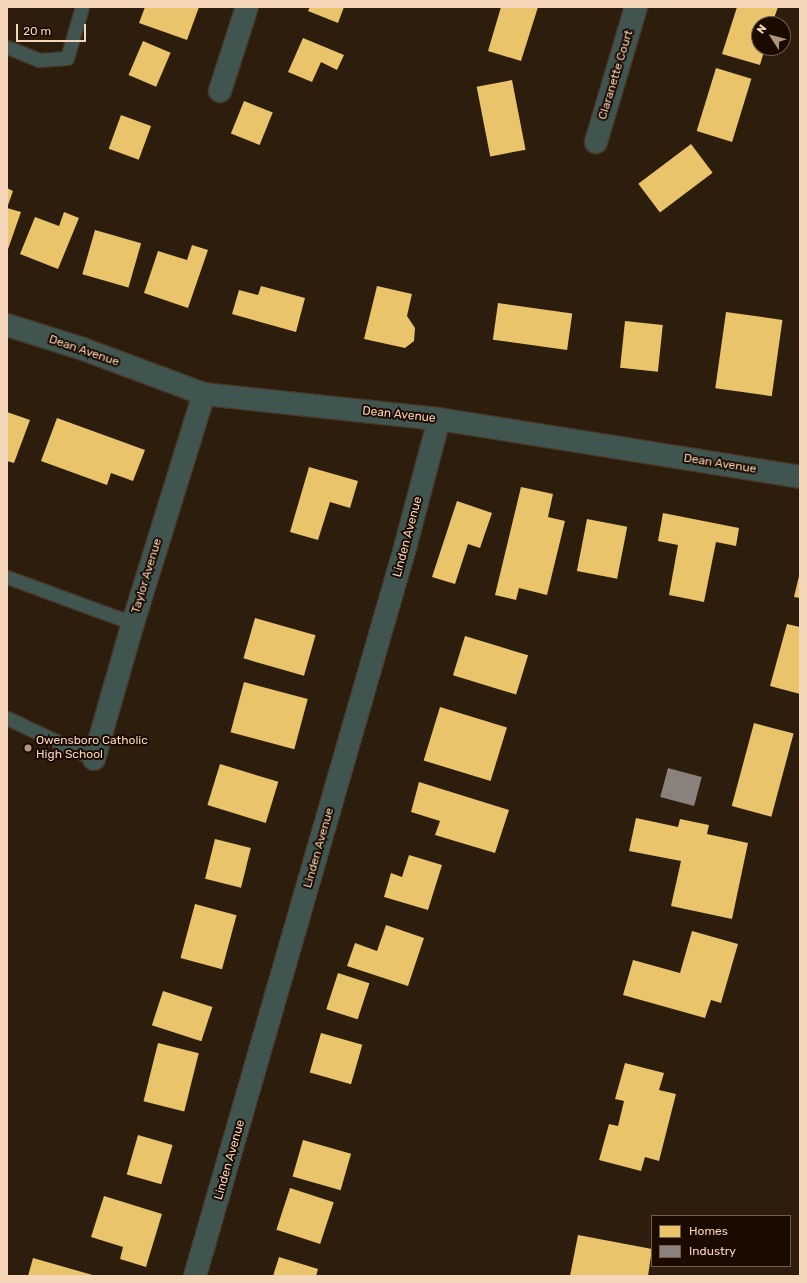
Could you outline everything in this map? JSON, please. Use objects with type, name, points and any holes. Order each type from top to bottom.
[{"type":"street","points":[[220,91],[247,7]]},
{"type":"street","name":"Claranette Court","points":[[596,142],[636,7]]},
{"type":"street","name":"Dean Avenue","points":[[7,325],[83,349],[204,394],[439,419],[800,477]]},
{"type":"street","name":"Taylor Avenue","points":[[94,759],[133,623],[204,394]]},
{"type":"street","name":"Linden Avenue","points":[[195,1276],[405,548],[439,419]]},
{"type":"lane","points":[[7,47],[39,60],[67,58],[82,7]]},
{"type":"lane","points":[[7,577],[133,623]]},
{"type":"lane","points":[[7,718],[94,759]]},
{"type":"building: Homes","points":[[145,7],[199,7],[187,40],[139,23]]},
{"type":"building: Homes","points":[[310,7],[344,7],[338,23],[308,11]]},
{"type":"building: Homes","points":[[501,7],[538,7],[521,61],[488,51]]},
{"type":"building: Homes","points":[[737,7],[778,7],[775,16],[751,16],[751,56],[763,56],[760,65],[722,54]]},
{"type":"building: Homes","points":[[303,38],[344,55],[337,70],[321,62],[312,82],[288,72]]},
{"type":"building: Homes","points":[[143,41],[171,53],[156,87],[129,75]]},
{"type":"building: Homes","points":[[716,68],[751,79],[732,142],[697,131]]},
{"type":"building: Homes","points":[[512,80],[526,150],[490,157],[477,87]]},
{"type":"building: Homes","points":[[244,101],[273,113],[260,145],[231,133]]},
{"type":"building: Homes","points":[[121,115],[151,126],[139,160],[109,149]]},
{"type":"building: Homes","points":[[691,144],[713,173],[660,212],[638,184]]},
{"type":"building: Homes","points":[[7,188],[13,191],[7,208]]},
{"type":"building: Homes","points":[[7,208],[21,212],[7,252]]},
{"type":"building: Homes","points":[[64,212],[79,218],[58,269],[20,254],[35,217],[59,226]]},
{"type":"building: Homes","points":[[95,230],[141,243],[128,287],[82,274]]},
{"type":"building: Homes","points":[[192,245],[208,250],[188,308],[144,293],[158,251],[187,260]]},
{"type":"building: Homes","points":[[261,286],[305,298],[296,332],[232,314],[239,290],[258,295]]},
{"type":"building: Homes","points":[[377,286],[412,294],[407,316],[415,328],[414,341],[405,348],[364,339]]},
{"type":"building: Homes","points":[[498,303],[572,313],[567,350],[493,340]]},
{"type":"building: Homes","points":[[726,312],[782,320],[772,396],[715,388]]},
{"type":"building: Homes","points":[[625,321],[663,325],[658,372],[620,368]]},
{"type":"building: Homes","points":[[7,412],[30,420],[14,463],[7,461]]},
{"type":"building: Homes","points":[[57,418],[145,450],[133,481],[111,473],[107,485],[41,461]]},
{"type":"building: Homes","points":[[309,467],[358,481],[350,508],[330,502],[318,540],[290,532]]},
{"type":"building: Homes","points":[[521,487],[553,494],[548,517],[565,521],[547,595],[519,588],[516,600],[495,595]]},
{"type":"building: Homes","points":[[457,501],[492,513],[480,548],[468,544],[455,584],[432,577]]},
{"type":"building: Homes","points":[[663,513],[739,528],[736,546],[716,542],[704,602],[669,595],[678,545],[658,541]]},
{"type":"building: Homes","points":[[587,519],[627,527],[617,579],[577,571]]},
{"type":"building: Homes","points":[[800,576],[800,598],[794,597]]},
{"type":"building: Homes","points":[[255,618],[316,635],[304,676],[243,658]]},
{"type":"building: Homes","points":[[787,624],[800,627],[800,694],[770,686]]},
{"type":"building: Homes","points":[[465,636],[528,655],[516,695],[453,675]]},
{"type":"building: Homes","points":[[244,682],[308,699],[294,749],[231,732]]},
{"type":"building: Homes","points":[[440,707],[507,727],[491,781],[424,761]]},
{"type":"building: Homes","points":[[754,723],[794,734],[771,817],[732,806]]},
{"type":"building: Homes","points":[[220,764],[278,782],[266,823],[207,805]]},
{"type":"building: Homes","points":[[419,782],[509,810],[495,853],[435,835],[440,821],[411,812]]},
{"type":"building: Homes","points":[[636,818],[678,827],[680,819],[709,825],[707,834],[748,843],[732,919],[671,906],[681,861],[629,851]]},
{"type":"building: Homes","points":[[215,839],[251,848],[241,888],[205,879]]},
{"type":"building: Homes","points":[[409,855],[442,865],[428,910],[384,897],[391,873],[402,877]]},
{"type":"building: Homes","points":[[195,904],[237,915],[222,969],[181,958]]},
{"type":"building: Homes","points":[[386,925],[424,938],[408,986],[347,966],[355,943],[377,951]]},
{"type":"building: Homes","points":[[692,931],[738,944],[721,1003],[711,1000],[705,1018],[623,995],[633,960],[680,973]]},
{"type":"building: Homes","points":[[338,973],[369,983],[358,1019],[326,1009]]},
{"type":"building: Homes","points":[[163,991],[212,1007],[201,1041],[152,1025]]},
{"type":"building: Homes","points":[[321,1033],[362,1045],[351,1084],[310,1072]]},
{"type":"building: Homes","points":[[158,1043],[199,1053],[184,1111],[143,1101]]},
{"type":"building: Homes","points":[[625,1063],[664,1073],[659,1090],[676,1094],[659,1161],[645,1157],[641,1171],[599,1160],[609,1124],[618,1126],[624,1101],[615,1099]]},
{"type":"building: Homes","points":[[138,1135],[173,1145],[161,1184],[127,1174]]},
{"type":"building: Homes","points":[[303,1140],[351,1154],[341,1190],[293,1177]]},
{"type":"building: Homes","points":[[290,1188],[334,1202],[320,1244],[276,1230]]},
{"type":"building: Homes","points":[[104,1196],[162,1214],[146,1267],[120,1259],[123,1247],[91,1237]]},
{"type":"building: Homes","points":[[578,1235],[651,1249],[648,1276],[570,1276]]},
{"type":"building: Homes","points":[[279,1257],[318,1269],[316,1276],[273,1276]]},
{"type":"building: Homes","points":[[33,1258],[96,1276],[28,1276]]},
{"type":"building: Industry","points":[[668,768],[702,777],[694,806],[660,797]]},
{"type":"place","name":"Owensboro Catholic High School","points":[[28,748]]}]
